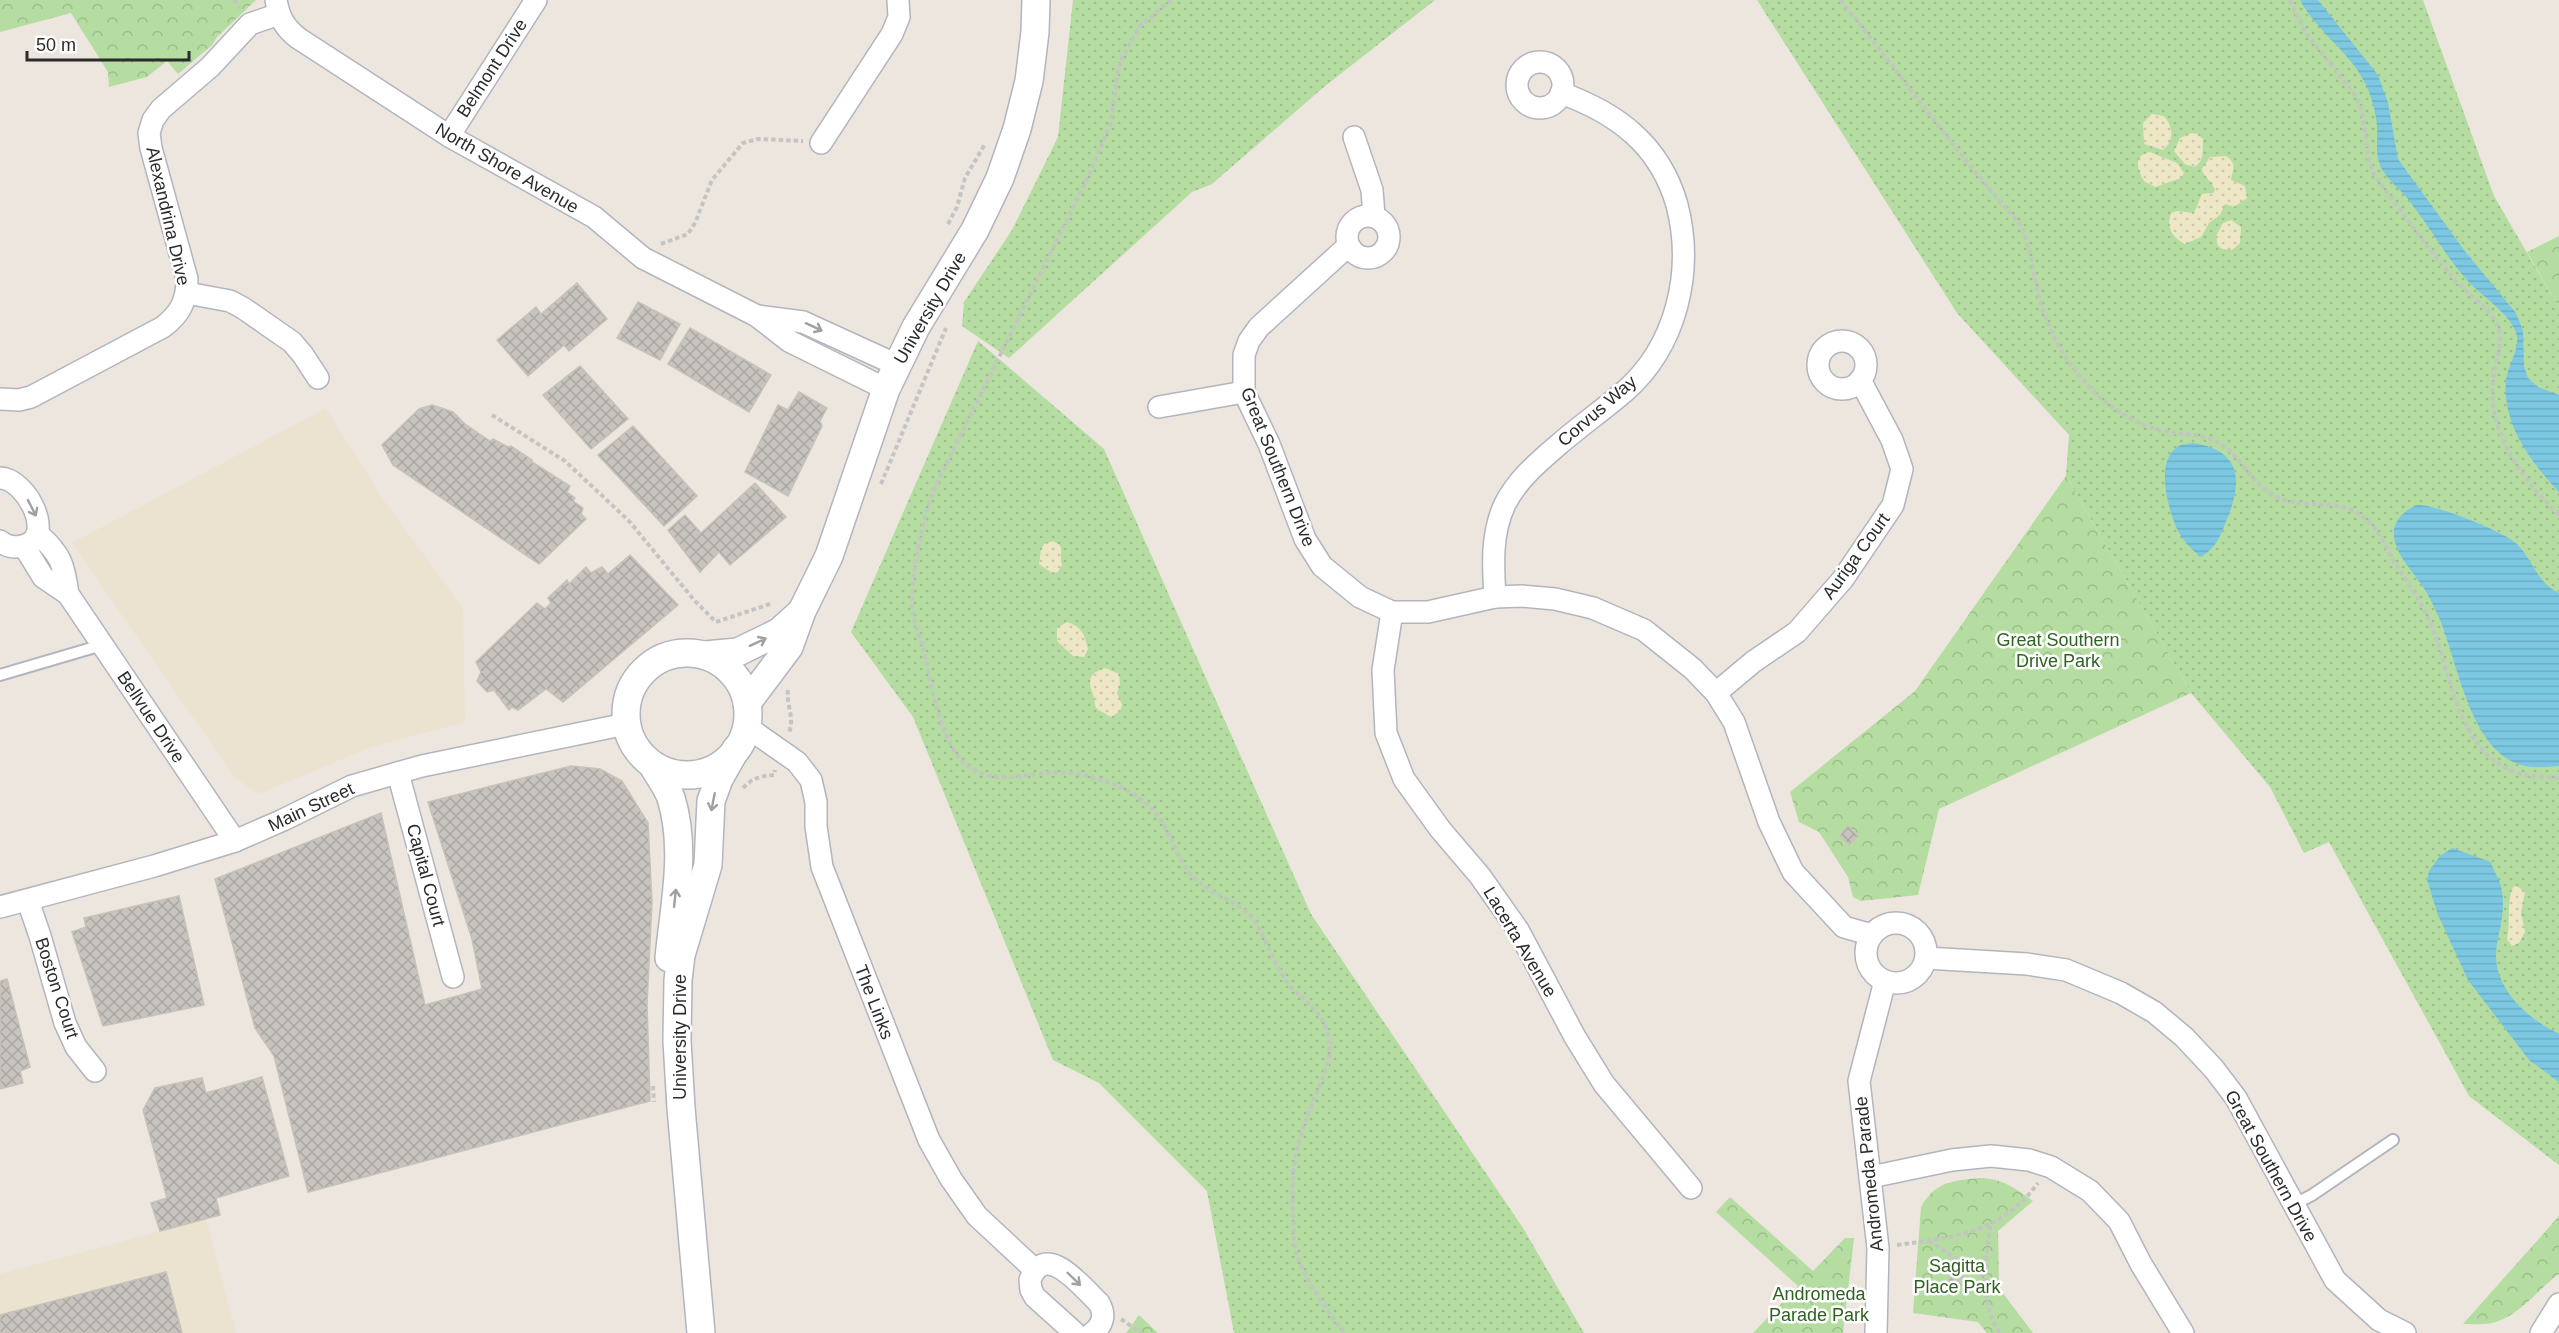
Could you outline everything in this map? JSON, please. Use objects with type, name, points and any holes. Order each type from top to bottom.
[{"type":"street","name":"Belmont Drive","points":[[449,136],[536,0]]},
{"type":"street","points":[[821,142],[892,34],[899,17],[898,0]]},
{"type":"street","name":"University Drive","points":[[701,1333],[681,1108],[677,1031],[681,955],[708,865],[711,801],[743,726],[789,647],[802,611],[829,556],[886,390],[897,365],[916,327],[975,230],[1000,178],[1017,129],[1029,81],[1036,0]]},
{"type":"street","name":"North Shore Avenue","points":[[277,7],[286,28],[298,38],[449,136],[594,217],[643,258],[757,316],[789,341],[886,390]]},
{"type":"street","name":"Alexandrina Drive","points":[[0,399],[20,400],[31,397],[163,327],[176,317],[187,293],[187,279],[151,148],[150,133],[153,120],[161,109],[210,67],[250,24],[277,7]]},
{"type":"street","name":"Corvus Way","points":[[1495,597],[1493,563],[1496,530],[1505,504],[1518,483],[1542,458],[1625,391],[1649,364],[1669,332],[1679,301],[1684,266],[1682,227],[1675,198],[1660,167],[1644,143],[1619,120],[1591,104],[1561,93]]},
{"type":"street","points":[[1354,137],[1372,190],[1374,216]]},
{"type":"street","points":[[1360,216],[1374,216],[1380,219],[1388,230],[1389,238],[1384,250],[1378,255],[1365,258],[1352,252],[1348,246],[1347,232],[1349,225],[1360,216]]},
{"type":"street","name":"Great Southern Drive","points":[[1348,246],[1288,298],[1259,327],[1249,341],[1242,372],[1244,392],[1269,444],[1305,539],[1322,566],[1360,597],[1392,612],[1428,612],[1495,597],[1522,596],[1593,608],[1644,630],[1693,669],[1716,693],[1734,722],[1769,822],[1793,872],[1844,927],[1872,935]]},
{"type":"street","points":[[187,293],[230,301],[243,308],[291,342],[303,355],[318,378]]},
{"type":"street","name":"North Shore Avenue","points":[[757,316],[803,322],[897,365]]},
{"type":"street","name":"Auriga Court","points":[[1716,693],[1753,662],[1797,632],[1843,579],[1893,505],[1902,469],[1892,440],[1860,380]]},
{"type":"street","points":[[1159,406],[1244,392]]},
{"type":"street","points":[[0,478],[11,479],[23,489],[38,518],[31,540],[11,547],[0,541]]},
{"type":"street","name":"Bellvue Drive","points":[[31,540],[49,543],[63,564],[68,594],[235,841]]},
{"type":"street","name":"University Drive","points":[[705,655],[738,652],[779,632],[802,611]]},
{"type":"street","name":"Lacerta Avenue","points":[[1392,612],[1383,670],[1386,733],[1404,779],[1440,829],[1480,876],[1518,930],[1575,1037],[1604,1084],[1691,1188]]},
{"type":"street","points":[[684,652],[705,655],[720,662],[733,673],[742,687],[743,726],[723,763],[707,772],[689,775],[671,773],[653,766],[631,740],[626,724],[627,703],[633,683],[646,667],[664,657],[684,652]]},
{"type":"street","name":"Main Street","points":[[0,907],[154,866],[235,841],[352,786],[398,773],[626,724]]},
{"type":"street","name":"The Links","points":[[743,726],[782,750],[797,762],[811,780],[816,802],[816,826],[822,867],[929,1140],[951,1179],[977,1216],[1035,1270]]},
{"type":"street","name":"University Drive","points":[[653,766],[670,795],[678,829],[678,865],[665,1027],[669,1107],[690,1333]]},
{"type":"street","name":"Capital Court","points":[[398,773],[453,977]]},
{"type":"street","name":"Boston Court","points":[[28,901],[65,1023],[76,1047],[95,1071]]},
{"type":"street","points":[[1888,924],[1907,925],[1922,938],[1926,957],[1923,966],[1911,979],[1894,983],[1885,981],[1870,970],[1867,962],[1867,944],[1872,935],[1888,924]]},
{"type":"street","name":"Great Southern Drive","points":[[1926,957],[2027,964],[2066,970],[2121,993],[2154,1012],[2184,1037],[2214,1069],[2236,1098],[2335,1280],[2379,1320],[2405,1333]]},
{"type":"street","name":"Andromeda Parade","points":[[1876,1333],[1878,1248],[1859,1082],[1885,981]]},
{"type":"street","points":[[1871,1177],[1952,1160],[1991,1156],[2030,1160],[2050,1167],[2090,1191],[2119,1221],[2141,1264],[2182,1333]]},
{"type":"street","points":[[1075,1333],[1032,1293],[1029,1282],[1035,1270],[1044,1264],[1059,1266],[1099,1304],[1103,1311],[1103,1319],[1100,1326],[1092,1333]]},
{"type":"street","points":[[2541,1333],[2559,1304]]},
{"type":"lane","points":[[0,675],[102,645]]},
{"type":"lane","points":[[2293,1205],[2312,1195],[2393,1140]]},
{"type":"path","points":[[1171,0],[1140,26],[1120,61],[1110,124],[1091,171],[934,489],[923,519],[912,605],[937,712],[959,758],[972,770],[996,778],[1051,772],[1071,773],[1099,780],[1138,795],[1159,818],[1180,861],[1191,875],[1200,884],[1235,903],[1254,921],[1287,983],[1311,1003],[1326,1028],[1330,1057],[1294,1159],[1291,1182],[1295,1249],[1318,1299],[1344,1333]]},
{"type":"path","points":[[1840,0],[1880,48],[1923,108],[2019,223],[2029,241],[2036,285],[2049,323],[2071,366],[2096,395],[2122,414],[2146,427],[2194,434],[2219,443],[2244,465],[2255,481],[2273,496],[2292,502],[2336,505],[2362,516],[2383,541],[2428,618],[2459,708],[2475,739],[2505,768],[2530,776],[2559,778]]},
{"type":"path","points":[[2290,0],[2305,32],[2355,95],[2362,112],[2368,160],[2374,175],[2454,279],[2496,321],[2501,335],[2494,370],[2492,399],[2500,434],[2506,451],[2519,470],[2559,515]]},
{"type":"path","points":[[946,227],[957,207],[965,178],[990,134]]},
{"type":"path","points":[[643,258],[653,247],[688,234],[695,223],[712,180],[743,142],[767,139],[821,142]]},
{"type":"path","points":[[878,491],[949,319]]},
{"type":"path","points":[[492,416],[565,461],[629,520],[694,600],[716,622],[776,602]]},
{"type":"path","points":[[711,801],[733,801],[748,783],[760,776],[774,775],[792,726],[788,706],[788,685]]},
{"type":"path","points":[[653,1083],[655,1105]]},
{"type":"path","points":[[1878,1248],[1969,1234],[1990,1226],[2027,1199],[2050,1167]]},
{"type":"path","points":[[1990,1226],[1984,1277],[1991,1317],[2000,1333]]},
{"type":"path","points":[[1929,1241],[1984,1277]]},
{"type":"path","points":[[1960,1278],[1970,1268]]},
{"type":"shaded area","points":[[326,408],[385,502],[463,608],[465,722],[369,748],[259,794],[235,778],[72,543]]},
{"type":"shaded area","points":[[206,1219],[236,1333],[0,1333],[0,1274]]},
{"type":"green space","points":[[0,0],[256,0],[217,37],[212,45],[178,74],[167,61],[147,77],[109,87],[108,72],[71,13],[0,32]]},
{"type":"green space","points":[[1073,0],[1435,0],[1325,86],[1212,184],[1192,192],[1009,358],[962,326],[964,302],[1012,230],[1058,137]]},
{"type":"green space","points":[[1757,0],[2423,0],[2494,196],[2559,308],[2559,1165],[2469,1096],[2329,842],[2304,853],[2270,787],[2191,693],[2066,476],[2069,435],[1957,313]]},
{"type":"green space","points":[[2559,236],[2559,308],[2527,252]]},
{"type":"green space","points":[[978,341],[1104,449],[1311,914],[1523,1228],[1584,1333],[1234,1333],[1207,1191],[1099,1083],[1053,1060],[913,717],[851,632]]},
{"type":"green space","name":"Great Southern Drive Park","points":[[2066,476],[2191,693],[1939,809],[1918,895],[1861,901],[1853,897],[1848,877],[1819,832],[1799,822],[1790,792],[1915,691]]},
{"type":"green space","name":"Sagitta Place Park","points":[[1979,1178],[2001,1182],[2033,1201],[1998,1231],[1999,1288],[2033,1333],[1987,1333],[1978,1322],[1913,1313],[1921,1207],[1932,1192],[1945,1184]]},
{"type":"green space","name":"Andromeda Parade Park","points":[[1730,1197],[1813,1271],[1845,1238],[1854,1238],[1843,1333],[1753,1333],[1798,1286],[1716,1212]]},
{"type":"green space","points":[[2559,1216],[2559,1274],[2522,1307],[2505,1318],[2488,1324],[2463,1324]]},
{"type":"green space","points":[[1139,1315],[1158,1333],[1126,1333]]},
{"type":"sand","points":[[2152,114],[2164,116],[2171,129],[2171,138],[2163,150],[2144,144],[2143,123]]},
{"type":"sand","points":[[2192,133],[2198,134],[2203,139],[2201,159],[2194,167],[2185,164],[2174,151],[2180,138]]},
{"type":"sand","points":[[2150,152],[2177,163],[2184,173],[2181,178],[2155,187],[2144,181],[2138,163],[2141,156]]},
{"type":"sand","points":[[2226,156],[2233,164],[2231,180],[2245,186],[2247,198],[2234,207],[2225,204],[2220,215],[2209,223],[2201,237],[2185,244],[2171,231],[2169,223],[2171,213],[2177,211],[2194,213],[2202,194],[2213,193],[2215,190],[2202,169],[2210,157]]},
{"type":"sand","points":[[2231,220],[2241,227],[2240,243],[2232,250],[2223,249],[2218,246],[2216,236],[2223,223]]},
{"type":"sand","points":[[1053,541],[1060,545],[1062,565],[1058,572],[1052,573],[1039,564],[1044,544]]},
{"type":"sand","points":[[1067,622],[1076,626],[1084,635],[1088,649],[1084,657],[1073,656],[1057,641],[1057,628]]},
{"type":"sand","points":[[1105,668],[1119,674],[1120,684],[1117,693],[1122,705],[1120,711],[1111,717],[1097,709],[1090,684],[1093,674]]},
{"type":"sand","points":[[2517,886],[2525,892],[2521,913],[2525,932],[2519,943],[2512,946],[2507,939],[2509,906],[2513,887]]},
{"type":"water","points":[[2300,0],[2318,0],[2378,75],[2388,103],[2398,159],[2464,250],[2516,313],[2523,331],[2524,366],[2528,378],[2538,387],[2559,395],[2559,492],[2520,442],[2509,412],[2506,380],[2517,341],[2514,328],[2504,314],[2466,279],[2415,208],[2383,171],[2377,155],[2376,116],[2367,87],[2353,64],[2307,12]]},
{"type":"water","points":[[2193,443],[2221,452],[2234,469],[2236,480],[2232,505],[2223,530],[2214,545],[2201,557],[2177,529],[2165,485],[2167,462],[2171,452],[2180,445]]},
{"type":"water","points":[[2417,505],[2453,513],[2509,539],[2522,550],[2545,583],[2559,593],[2559,766],[2533,767],[2518,764],[2501,754],[2487,739],[2475,719],[2436,611],[2425,590],[2401,557],[2395,543],[2394,531],[2397,521],[2403,513]]},
{"type":"water","points":[[2452,848],[2491,862],[2500,884],[2503,901],[2496,949],[2498,970],[2502,982],[2517,1003],[2537,1021],[2559,1034],[2559,1082],[2529,1060],[2468,980],[2438,915],[2427,880],[2429,871],[2440,856]]},
{"type":"building","points":[[577,283],[607,319],[569,351],[564,345],[528,376],[497,340],[536,307],[541,314]]},
{"type":"building","points":[[638,302],[680,324],[660,360],[617,338]]},
{"type":"building","points":[[690,328],[771,375],[749,412],[668,364]]},
{"type":"building","points":[[580,366],[628,419],[591,449],[543,395]]},
{"type":"building","points":[[799,392],[827,408],[820,421],[822,426],[788,496],[745,472],[778,405],[788,410]]},
{"type":"building","points":[[432,405],[453,412],[465,424],[490,441],[493,439],[508,447],[511,446],[570,486],[567,492],[575,498],[573,501],[583,508],[581,514],[586,519],[539,564],[393,465],[382,445],[419,409]]},
{"type":"building","points":[[633,426],[697,496],[664,526],[598,455]]},
{"type":"building","points":[[755,483],[786,517],[730,565],[719,552],[700,572],[668,530],[685,515],[701,533]]},
{"type":"building","points":[[630,555],[678,605],[563,702],[546,689],[518,710],[512,707],[509,710],[494,690],[487,692],[477,681],[481,672],[476,662],[537,603],[545,609],[551,603],[548,598],[567,580],[569,584],[586,567],[591,573],[602,567],[608,574]]},
{"type":"building","points":[[571,766],[600,769],[622,781],[648,823],[652,902],[647,1004],[650,1101],[308,1192],[274,1056],[255,1028],[215,879],[381,813],[425,1005],[482,989],[472,939],[428,802]]},
{"type":"building","points":[[1848,826],[1858,836],[1849,845],[1840,835]]},
{"type":"building","points":[[179,896],[204,1005],[103,1026],[72,932],[86,927],[84,918]]},
{"type":"building","points":[[7,979],[30,1067],[20,1071],[23,1083],[0,1089],[0,981]]},
{"type":"building","points":[[262,1077],[289,1176],[216,1198],[220,1215],[160,1231],[151,1203],[167,1198],[143,1110],[155,1088],[202,1078],[206,1093]]},
{"type":"building","points":[[166,1272],[182,1333],[0,1333],[0,1315]]},
{"type":"building","points":[[1952,1276],[1962,1284],[1953,1295],[1943,1286]]}]
